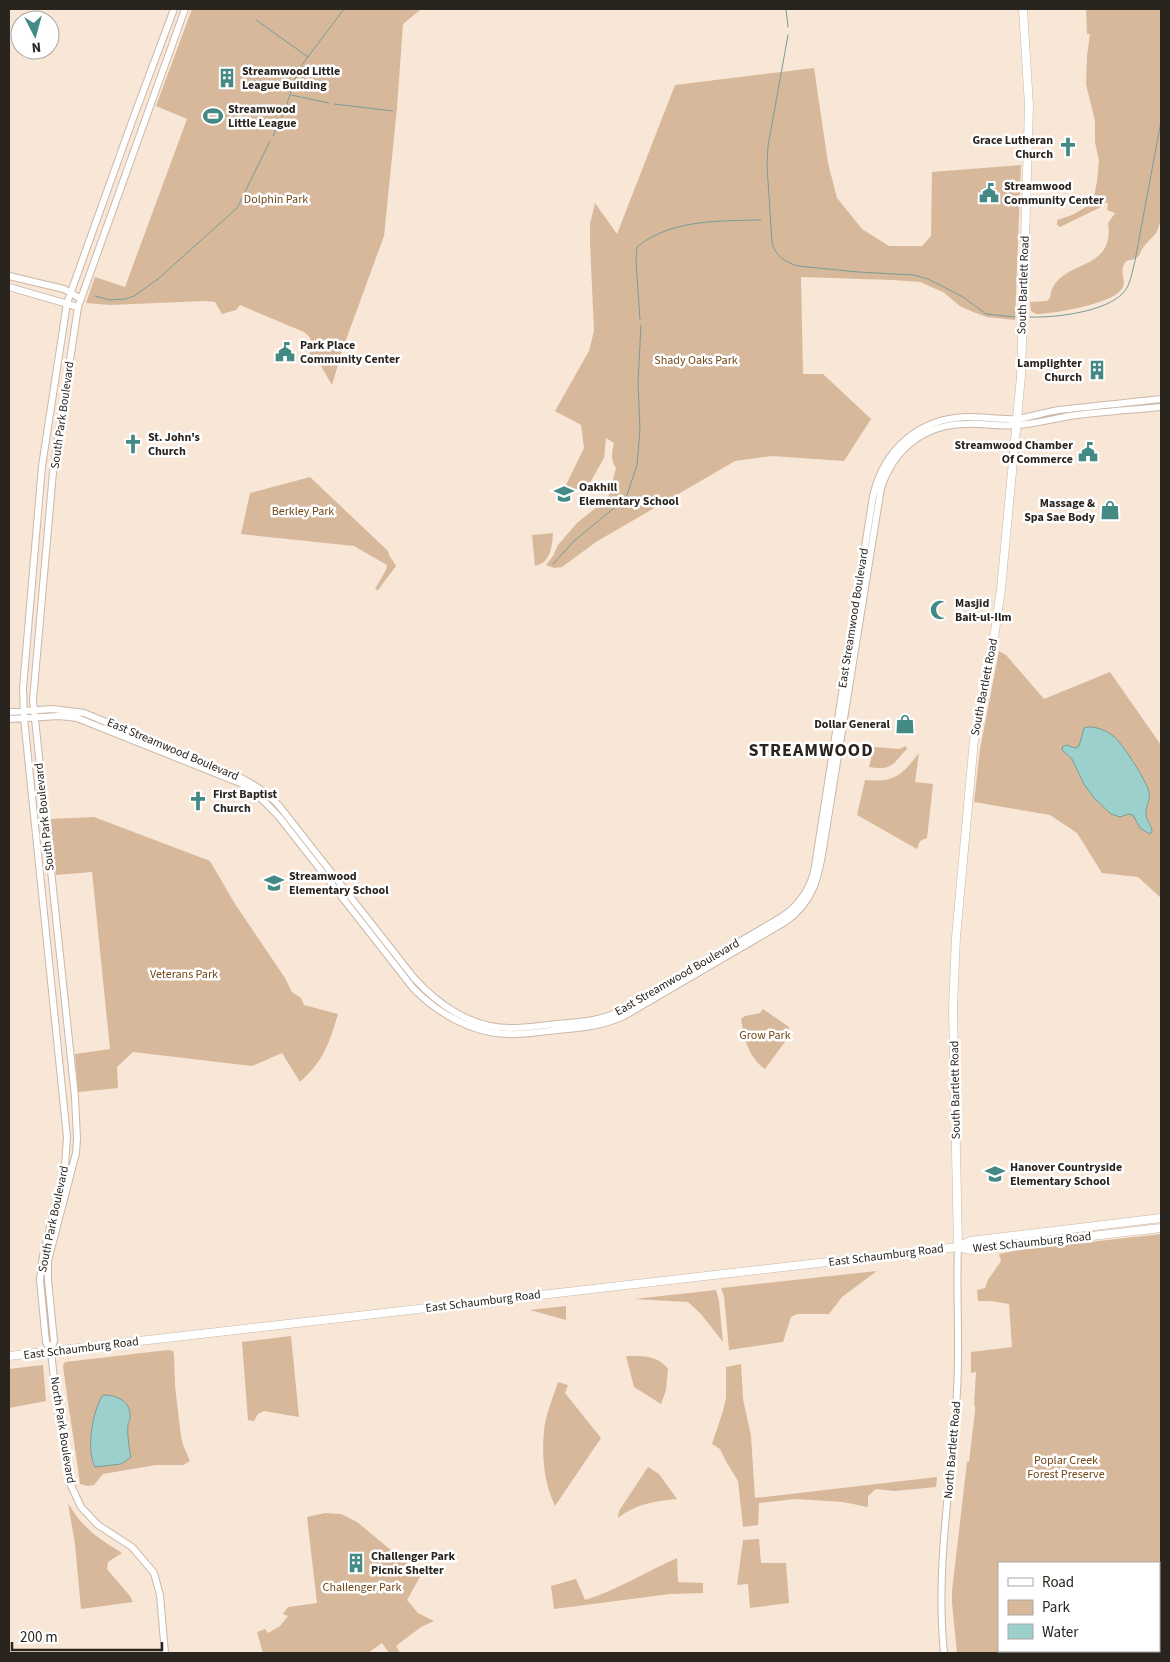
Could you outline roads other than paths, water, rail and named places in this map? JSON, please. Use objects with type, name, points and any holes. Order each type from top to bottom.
[{"type":"main road","name":"South Bartlett Road","points":[[958,1247],[953,1007],[956,937],[974,740],[990,665],[1001,589],[1021,376],[1029,106],[1023,9]]},
{"type":"main road","name":"West Schaumburg Road","points":[[958,1247],[970,1241],[1161,1218]]},
{"type":"main road","name":"West Schaumburg Road","points":[[958,1247],[971,1250],[1161,1228]]},
{"type":"main road","name":"East Schaumburg Road","points":[[9,1356],[958,1247]]},
{"type":"street","name":"South Park Boulevard","points":[[51,1351],[46,1342],[40,1286],[41,1265],[65,1167],[68,1137],[24,714],[24,677],[40,480],[70,292],[174,9]]},
{"type":"street","name":"South Park Boulevard","points":[[51,1351],[54,1341],[48,1261],[76,1153],[77,1139],[75,1097],[33,692],[53,472],[78,306],[185,9]]},
{"type":"street","points":[[9,276],[70,292],[81,299]]},
{"type":"street","points":[[9,287],[78,306]]},
{"type":"street","points":[[1017,422],[1058,410],[1161,399]]},
{"type":"street","points":[[1017,422],[1161,407]]},
{"type":"street","name":"East Streamwood Boulevard","points":[[9,719],[24,714],[68,710],[93,716],[236,775],[265,793],[280,807],[414,978],[431,996],[457,1014],[480,1023],[509,1028],[605,1018],[623,1010],[780,918],[803,897],[814,872],[873,496],[882,469],[894,451],[905,440],[935,422],[970,417],[1017,422]]},
{"type":"street","name":"East Streamwood Boulevard","points":[[9,712],[24,714]]},
{"type":"street","name":"North Bartlett Road","points":[[944,1653],[941,1624],[942,1555],[957,1392],[959,1345],[958,1247]]},
{"type":"street","name":"North Park Boulevard","points":[[51,1351],[57,1405],[70,1483],[81,1507],[98,1525],[132,1547],[154,1574],[160,1595],[166,1653]]},
{"type":"water","points":[[1084,728],[1101,729],[1113,736],[1139,771],[1149,792],[1146,812],[1152,830],[1150,834],[1140,828],[1133,815],[1129,814],[1120,817],[1111,814],[1094,798],[1084,784],[1072,759],[1062,750],[1063,746],[1067,745],[1075,748],[1079,746]]},
{"type":"water","points":[[103,1395],[113,1396],[122,1400],[130,1411],[128,1437],[131,1457],[121,1464],[95,1467],[91,1451],[91,1431],[99,1402]]},
{"type":"waterway","points":[[273,136],[301,66],[344,9]]},
{"type":"waterway","points":[[786,9],[788,27]]},
{"type":"waterway","points":[[256,20],[308,57]]},
{"type":"waterway","points":[[788,35],[768,146],[767,166],[772,242],[778,255],[789,263],[798,266],[914,275],[928,279],[963,297],[986,314],[1015,317]]},
{"type":"waterway","points":[[291,95],[329,103]]},
{"type":"waterway","points":[[334,104],[393,111]]},
{"type":"waterway","points":[[1030,317],[1065,315],[1092,309],[1115,300],[1126,290],[1135,261],[1161,121]]},
{"type":"waterway","points":[[95,296],[110,300],[125,299],[134,296],[158,279],[237,208],[270,141]]},
{"type":"waterway","points":[[640,320],[636,261],[637,247],[650,238],[680,226],[696,223],[761,220]]},
{"type":"waterway","points":[[553,564],[574,541],[626,498],[637,465],[640,430],[638,382],[641,325]]},
{"type":"place","name":"Streamwood Little League Building","points":[[227,78]]},
{"type":"place","name":"Streamwood Little League","points":[[213,116]]},
{"type":"place","name":"Grace Lutheran Church","points":[[1068,147]]},
{"type":"place","name":"Streamwood Community Center","points":[[989,193]]},
{"type":"place","name":"Park Place Community Center","points":[[285,352]]},
{"type":"place","name":"Lamplighter Church","points":[[1097,370]]},
{"type":"place","name":"St. John's Church","points":[[133,444]]},
{"type":"place","name":"Streamwood Chamber Of Commerce","points":[[1088,452]]},
{"type":"place","name":"Oakhill Elementary School","points":[[564,494]]},
{"type":"place","name":"Massage & Spa Sae Body","points":[[1110,510]]},
{"type":"place","name":"Masjid Bait-ul-Ilm","points":[[940,610]]},
{"type":"place","name":"Dollar General","points":[[905,724]]},
{"type":"place","name":"First Baptist Church","points":[[198,801]]},
{"type":"place","name":"Streamwood Elementary School","points":[[274,883]]},
{"type":"place","name":"Hanover Countryside Elementary School","points":[[995,1174]]},
{"type":"place","name":"Challenger Park Picnic Shelter","points":[[356,1563]]},
{"type":"district","name":"STREAMWOOD","points":[[811,750]]},
{"type":"park label","name":"Dolphin Park","points":[[276,199]]},
{"type":"park label","name":"Shady Oaks Park","points":[[696,360]]},
{"type":"park label","name":"Berkley Park","points":[[303,511]]},
{"type":"park label","name":"Veterans Park","points":[[184,974]]},
{"type":"park label","name":"Grow Park","points":[[765,1035]]},
{"type":"park label","name":"Poplar Creek Forest Preserve","points":[[1066,1467]]},
{"type":"park label","name":"Challenger Park","points":[[362,1587]]}]
